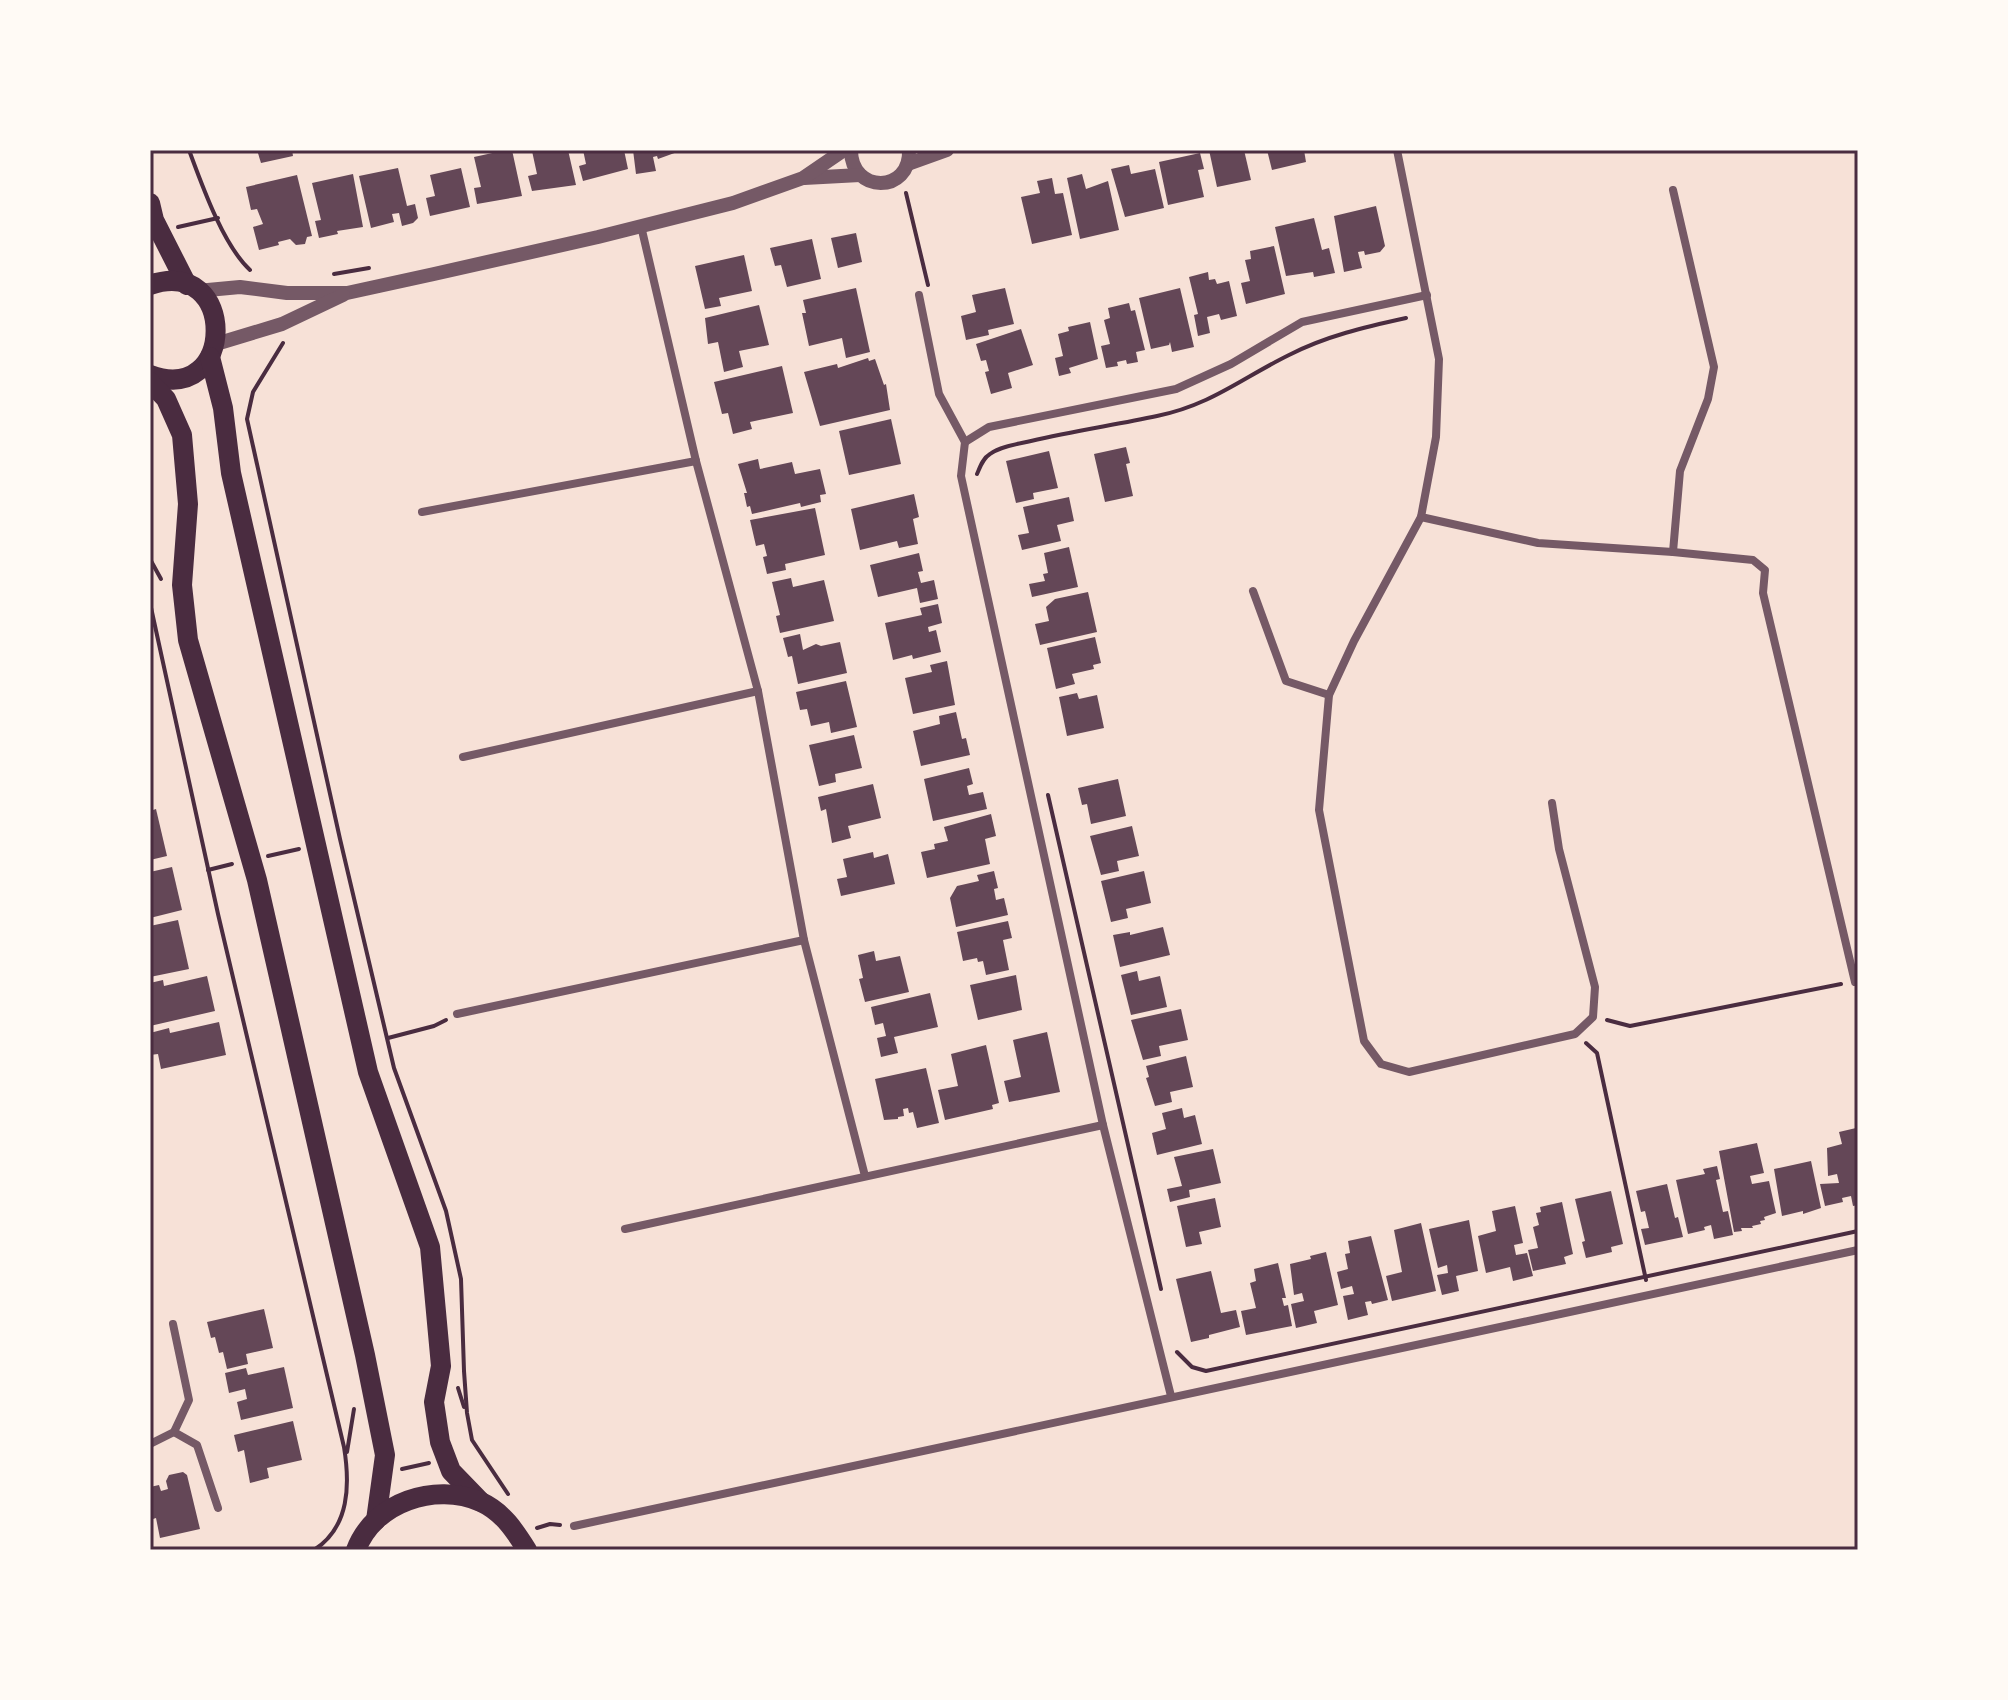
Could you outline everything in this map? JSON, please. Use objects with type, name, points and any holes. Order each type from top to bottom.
[{"type":"main road","points":[[150,203],[154,220],[192,288],[210,303],[216,319],[213,350],[231,473],[368,1072],[430,1247],[441,1366],[434,1402],[440,1442],[451,1471],[481,1502],[529,1540]]},
{"type":"main road","points":[[150,285],[164,281],[192,288]]},
{"type":"main road","points":[[150,375],[170,380],[187,376],[201,367],[213,350]]},
{"type":"main road","points":[[150,382],[166,399],[182,435],[188,504],[182,585],[188,640],[251,860],[365,1355],[385,1455],[376,1520]]},
{"type":"main road","points":[[356,1550],[376,1520],[396,1505],[424,1495],[450,1494],[481,1502]]},
{"type":"street","points":[[213,350],[282,324],[347,293],[733,203],[803,178],[844,150]]},
{"type":"street","points":[[851,150],[852,161],[860,175],[868,181],[887,183],[896,179],[909,157],[947,150]]},
{"type":"street","points":[[1397,150],[1439,359],[1436,437],[1421,517],[1354,641],[1329,695],[1319,810],[1364,1041],[1381,1064],[1409,1072],[1575,1034],[1593,1017],[1595,987],[1559,849],[1552,803]]},
{"type":"street","points":[[803,178],[860,175]]},
{"type":"street","points":[[1673,190],[1714,367],[1708,399],[1680,471],[1673,552]]},
{"type":"street","points":[[641,226],[696,461],[758,691],[804,940],[865,1176]]},
{"type":"street","points":[[192,288],[240,287],[272,292],[347,293]]},
{"type":"street","points":[[919,295],[939,394],[965,442],[961,476],[1103,1125],[1171,1396]]},
{"type":"street","points":[[965,442],[989,427],[1176,389],[1231,364],[1302,322],[1427,295]]},
{"type":"street","points":[[422,512],[696,461]]},
{"type":"street","points":[[1421,517],[1538,543],[1753,560],[1765,570],[1763,593],[1855,982]]},
{"type":"street","points":[[1253,591],[1286,681],[1329,695]]},
{"type":"street","points":[[463,757],[758,691]]},
{"type":"street","points":[[457,1014],[804,940]]},
{"type":"street","points":[[625,1229],[1103,1125]]},
{"type":"street","points":[[574,1526],[1858,1250]]},
{"type":"street","points":[[150,1444],[174,1432],[189,1400],[173,1324]]},
{"type":"street","points":[[174,1432],[197,1445],[218,1508]]},
{"type":"path","points":[[189,150],[241,262],[272,292]]},
{"type":"path","points":[[906,193],[929,287],[919,295]]},
{"type":"path","points":[[160,231],[218,218]]},
{"type":"path","points":[[322,276],[383,266]]},
{"type":"path","points":[[977,486],[981,464],[989,454],[1064,433],[1161,416],[1188,408],[1223,394],[1313,344],[1351,330],[1406,318]]},
{"type":"path","points":[[282,324],[285,339],[253,392],[247,419],[394,1068],[446,1211],[461,1279],[464,1371],[472,1440],[517,1506]]},
{"type":"path","points":[[150,603],[208,870],[346,1458],[349,1485],[338,1527],[314,1550]]},
{"type":"path","points":[[1048,795],[1161,1288]]},
{"type":"path","points":[[208,870],[340,839]]},
{"type":"path","points":[[1593,1017],[1630,1026],[1855,982]]},
{"type":"path","points":[[388,1038],[434,1026],[457,1014]]},
{"type":"path","points":[[1575,1034],[1597,1053],[1650,1294]]},
{"type":"path","points":[[1175,1350],[1192,1367],[1206,1371],[1858,1231]]},
{"type":"path","points":[[383,1471],[411,1467],[445,1456],[456,1445],[472,1440]]},
{"type":"path","points":[[529,1540],[550,1524],[574,1526]]},
{"type":"building","points":[[257,150],[292,150],[293,156],[261,163]]},
{"type":"building","points":[[512,150],[522,196],[477,204],[474,188],[481,187],[474,157]]},
{"type":"building","points":[[568,150],[576,185],[532,191],[528,176],[537,174],[532,151]]},
{"type":"building","points":[[583,150],[624,150],[628,169],[583,181],[579,166],[586,164]]},
{"type":"building","points":[[633,150],[680,151],[658,159],[657,156],[653,157],[656,171],[636,174]]},
{"type":"building","points":[[1209,150],[1244,150],[1251,180],[1217,187]]},
{"type":"building","points":[[1267,150],[1304,150],[1306,162],[1272,170]]},
{"type":"building","points":[[1200,153],[1204,169],[1198,170],[1204,197],[1168,205],[1159,162]]},
{"type":"building","points":[[1129,165],[1131,174],[1155,169],[1164,208],[1125,217],[1111,169]]},
{"type":"building","points":[[398,168],[407,206],[415,204],[418,218],[402,226],[399,213],[392,214],[394,222],[371,228],[359,176]]},
{"type":"building","points":[[461,168],[470,207],[430,216],[426,198],[435,196],[430,175]]},
{"type":"building","points":[[353,174],[363,227],[337,231],[338,234],[319,238],[315,221],[321,220],[312,183]]},
{"type":"building","points":[[1082,174],[1086,189],[1108,181],[1119,230],[1080,239],[1067,178]]},
{"type":"building","points":[[297,175],[312,236],[307,237],[305,244],[296,245],[290,239],[259,250],[253,227],[263,224],[257,209],[251,210],[246,187]]},
{"type":"building","points":[[1052,178],[1055,194],[1063,193],[1072,235],[1032,244],[1021,197],[1040,193],[1037,181]]},
{"type":"building","points":[[1376,206],[1385,246],[1380,252],[1365,255],[1364,251],[1358,252],[1362,268],[1344,272],[1334,216]]},
{"type":"building","points":[[1314,218],[1322,250],[1329,248],[1335,273],[1314,277],[1313,272],[1286,276],[1275,227]]},
{"type":"building","points":[[856,233],[862,262],[838,268],[831,238]]},
{"type":"building","points":[[812,239],[821,279],[787,287],[781,265],[775,266],[770,248]]},
{"type":"building","points":[[1274,246],[1285,294],[1246,304],[1241,283],[1250,281],[1245,260],[1251,259],[1250,251]]},
{"type":"building","points":[[744,255],[752,291],[719,298],[721,306],[705,309],[695,266]]},
{"type":"building","points":[[1208,272],[1209,280],[1215,279],[1217,284],[1229,281],[1237,316],[1221,320],[1219,314],[1207,317],[1210,333],[1198,336],[1194,315],[1198,314],[1189,277]]},
{"type":"building","points":[[856,288],[870,352],[846,358],[842,338],[809,346],[802,313],[806,313],[803,300]]},
{"type":"building","points":[[1005,288],[1014,324],[988,330],[989,335],[966,340],[961,316],[976,312],[972,295]]},
{"type":"building","points":[[1180,288],[1194,347],[1172,352],[1170,342],[1169,345],[1151,349],[1139,298]]},
{"type":"building","points":[[1129,303],[1131,311],[1135,310],[1145,350],[1136,352],[1138,362],[1127,364],[1126,360],[1117,362],[1118,366],[1106,368],[1101,346],[1110,344],[1104,320],[1110,318],[1108,308]]},
{"type":"building","points":[[759,305],[769,345],[739,351],[743,367],[724,372],[718,342],[708,344],[705,318]]},
{"type":"building","points":[[1090,322],[1098,359],[1069,368],[1071,373],[1059,376],[1055,358],[1063,356],[1058,334],[1069,331],[1068,327]]},
{"type":"building","points":[[1021,329],[1033,365],[1008,373],[1012,388],[991,394],[985,372],[989,371],[986,360],[981,361],[976,344]]},
{"type":"building","points":[[868,358],[869,361],[875,359],[886,384],[890,410],[820,426],[804,372],[837,364],[838,368]]},
{"type":"building","points":[[782,366],[793,413],[750,422],[752,429],[733,434],[728,413],[722,414],[714,382]]},
{"type":"building","points":[[891,419],[901,464],[849,475],[839,431]]},
{"type":"building","points":[[1126,447],[1130,463],[1126,464],[1133,496],[1105,502],[1094,454]]},
{"type":"building","points":[[1049,451],[1058,488],[1033,493],[1034,499],[1016,503],[1006,461]]},
{"type":"building","points":[[758,459],[760,469],[792,462],[795,474],[820,469],[826,494],[820,495],[821,502],[801,507],[800,503],[752,514],[750,506],[747,507],[744,493],[747,493],[738,464]]},
{"type":"building","points":[[914,494],[919,517],[913,519],[918,544],[899,548],[897,541],[860,550],[851,509]]},
{"type":"building","points":[[1069,497],[1074,521],[1057,525],[1061,541],[1022,550],[1018,535],[1029,533],[1023,507]]},
{"type":"building","points":[[815,508],[825,555],[785,564],[786,570],[767,574],[764,544],[756,546],[750,520]]},
{"type":"building","points":[[1069,547],[1078,587],[1032,597],[1029,584],[1045,581],[1043,574],[1048,573],[1044,553]]},
{"type":"building","points":[[919,553],[923,571],[918,572],[921,583],[934,580],[938,599],[920,603],[917,588],[878,597],[870,565]]},
{"type":"building","points":[[791,578],[793,587],[824,580],[834,621],[780,633],[776,616],[780,615],[772,582]]},
{"type":"building","points":[[1088,592],[1097,632],[1040,645],[1035,624],[1049,621],[1046,607],[1055,599]]},
{"type":"building","points":[[938,604],[942,623],[928,627],[929,632],[936,630],[941,652],[893,660],[885,623],[922,615],[920,608]]},
{"type":"building","points":[[800,634],[803,650],[816,644],[821,646],[840,642],[847,673],[798,684],[792,656],[788,657],[783,638]]},
{"type":"building","points":[[1095,637],[1101,663],[1093,665],[1094,669],[1072,674],[1075,684],[1056,689],[1047,648]]},
{"type":"building","points":[[947,661],[955,705],[913,714],[905,678],[932,672],[930,665]]},
{"type":"building","points":[[846,681],[857,727],[831,733],[829,722],[811,726],[807,709],[800,710],[796,692]]},
{"type":"building","points":[[1077,693],[1079,699],[1097,695],[1104,728],[1067,736],[1059,697]]},
{"type":"building","points":[[956,712],[962,739],[966,738],[970,755],[921,766],[913,731],[940,724],[939,716]]},
{"type":"building","points":[[854,735],[862,768],[835,774],[836,782],[819,786],[809,745]]},
{"type":"building","points":[[969,768],[973,784],[967,786],[969,795],[983,792],[987,809],[933,821],[924,779]]},
{"type":"building","points":[[1118,779],[1126,816],[1091,824],[1087,804],[1082,805],[1078,788]]},
{"type":"building","points":[[873,784],[881,818],[848,826],[851,838],[832,843],[826,809],[821,811],[818,797]]},
{"type":"building","points":[[156,809],[167,856],[150,860],[150,811]]},
{"type":"building","points":[[991,814],[996,836],[985,839],[990,864],[927,878],[921,852],[935,849],[934,844],[948,841],[944,827]]},
{"type":"building","points":[[1132,826],[1139,856],[1117,861],[1119,871],[1101,875],[1090,836]]},
{"type":"building","points":[[873,852],[874,858],[888,854],[895,884],[841,896],[837,879],[847,877],[843,859]]},
{"type":"building","points":[[172,867],[182,910],[150,918],[150,872]]},
{"type":"building","points":[[994,871],[998,888],[994,889],[996,900],[1004,898],[1008,915],[956,927],[950,898],[957,886],[979,881],[977,875]]},
{"type":"building","points":[[1144,871],[1151,903],[1126,909],[1128,918],[1111,922],[1101,881]]},
{"type":"building","points":[[178,920],[189,969],[150,977],[150,926]]},
{"type":"building","points":[[1008,921],[1012,938],[1003,940],[1009,970],[986,975],[983,961],[978,962],[977,958],[963,961],[957,932]]},
{"type":"building","points":[[1163,927],[1170,955],[1120,967],[1113,935],[1130,932],[1130,935]]},
{"type":"building","points":[[874,951],[876,961],[900,956],[909,992],[865,1002],[859,979],[863,978],[858,955]]},
{"type":"building","points":[[1137,971],[1139,981],[1160,976],[1167,1007],[1131,1015],[1121,975]]},
{"type":"building","points":[[1016,975],[1022,1010],[978,1020],[970,985]]},
{"type":"building","points":[[207,976],[215,1011],[150,1026],[150,983],[163,980],[164,986]]},
{"type":"building","points":[[930,993],[938,1027],[894,1037],[898,1053],[881,1057],[877,1038],[886,1036],[883,1023],[875,1025],[871,1007]]},
{"type":"building","points":[[1181,1009],[1188,1040],[1159,1046],[1161,1056],[1143,1060],[1131,1020]]},
{"type":"building","points":[[219,1022],[226,1055],[161,1069],[158,1054],[150,1055],[150,1033],[169,1028],[170,1033]]},
{"type":"building","points":[[1047,1032],[1060,1092],[1009,1102],[1004,1081],[1021,1077],[1013,1040]]},
{"type":"building","points":[[986,1045],[999,1103],[992,1105],[993,1109],[945,1120],[938,1090],[958,1086],[951,1054]]},
{"type":"building","points":[[1186,1056],[1193,1087],[1170,1092],[1172,1102],[1155,1106],[1146,1078],[1149,1077],[1146,1066]]},
{"type":"building","points":[[926,1068],[939,1123],[917,1128],[913,1112],[909,1113],[908,1108],[903,1109],[904,1116],[898,1119],[884,1120],[875,1079]]},
{"type":"building","points":[[1182,1108],[1184,1118],[1195,1115],[1202,1144],[1157,1155],[1152,1133],[1166,1129],[1162,1113]]},
{"type":"building","points":[[1856,1128],[1858,1205],[1853,1206],[1851,1196],[1842,1198],[1843,1202],[1825,1206],[1820,1184],[1839,1183],[1837,1174],[1828,1176],[1827,1148],[1842,1144],[1839,1132]]},
{"type":"building","points":[[1757,1143],[1764,1173],[1750,1176],[1752,1184],[1769,1181],[1776,1213],[1764,1217],[1761,1224],[1753,1228],[1741,1228],[1742,1231],[1734,1232],[1719,1151]]},
{"type":"building","points":[[1213,1149],[1221,1183],[1189,1190],[1190,1197],[1170,1202],[1167,1189],[1182,1186],[1174,1157]]},
{"type":"building","points":[[1811,1161],[1821,1208],[1782,1216],[1774,1169]]},
{"type":"building","points":[[1717,1166],[1720,1179],[1716,1180],[1723,1212],[1728,1211],[1733,1235],[1714,1239],[1711,1225],[1704,1227],[1705,1230],[1688,1234],[1676,1180],[1705,1174],[1703,1169]]},
{"type":"building","points":[[1667,1184],[1683,1237],[1645,1245],[1641,1229],[1649,1228],[1636,1191]]},
{"type":"building","points":[[1611,1191],[1623,1244],[1611,1247],[1612,1252],[1586,1258],[1575,1199]]},
{"type":"building","points":[[1215,1198],[1221,1227],[1199,1232],[1202,1244],[1186,1247],[1177,1206]]},
{"type":"building","points":[[1562,1202],[1573,1254],[1564,1257],[1566,1264],[1533,1271],[1528,1250],[1538,1248],[1533,1227],[1539,1225],[1536,1213],[1541,1212],[1540,1207]]},
{"type":"building","points":[[1515,1206],[1523,1243],[1514,1245],[1516,1255],[1527,1253],[1533,1276],[1513,1281],[1510,1267],[1486,1273],[1478,1236],[1496,1231],[1492,1211]]},
{"type":"building","points":[[1469,1220],[1478,1271],[1456,1276],[1459,1291],[1442,1295],[1437,1275],[1448,1273],[1447,1265],[1438,1268],[1429,1229]]},
{"type":"building","points":[[1421,1223],[1436,1291],[1392,1301],[1386,1276],[1402,1272],[1394,1230]]},
{"type":"building","points":[[1371,1236],[1388,1300],[1372,1304],[1371,1301],[1365,1302],[1368,1315],[1348,1320],[1343,1296],[1354,1294],[1352,1286],[1341,1289],[1337,1272],[1348,1269],[1345,1254],[1350,1253],[1348,1241]]},
{"type":"building","points":[[1326,1252],[1338,1305],[1314,1311],[1317,1323],[1296,1328],[1291,1304],[1304,1301],[1302,1293],[1294,1295],[1290,1264]]},
{"type":"building","points":[[1278,1263],[1286,1298],[1282,1298],[1284,1306],[1288,1305],[1292,1326],[1246,1335],[1241,1311],[1256,1308],[1250,1283],[1256,1281],[1254,1269]]},
{"type":"building","points":[[1211,1271],[1221,1313],[1236,1310],[1240,1327],[1191,1342],[1176,1279]]},
{"type":"building","points":[[264,1309],[273,1348],[246,1354],[248,1364],[227,1369],[223,1352],[219,1353],[215,1337],[211,1338],[207,1322]]},
{"type":"building","points":[[284,1367],[293,1408],[241,1420],[237,1402],[247,1399],[245,1389],[229,1393],[225,1373],[246,1368],[248,1375]]},
{"type":"building","points":[[293,1421],[302,1460],[267,1468],[269,1478],[250,1483],[244,1450],[238,1452],[234,1435]]},
{"type":"building","points":[[183,1472],[187,1475],[200,1529],[160,1538],[156,1518],[150,1520],[150,1487],[159,1485],[161,1491],[168,1489],[166,1481],[169,1475]]}]
